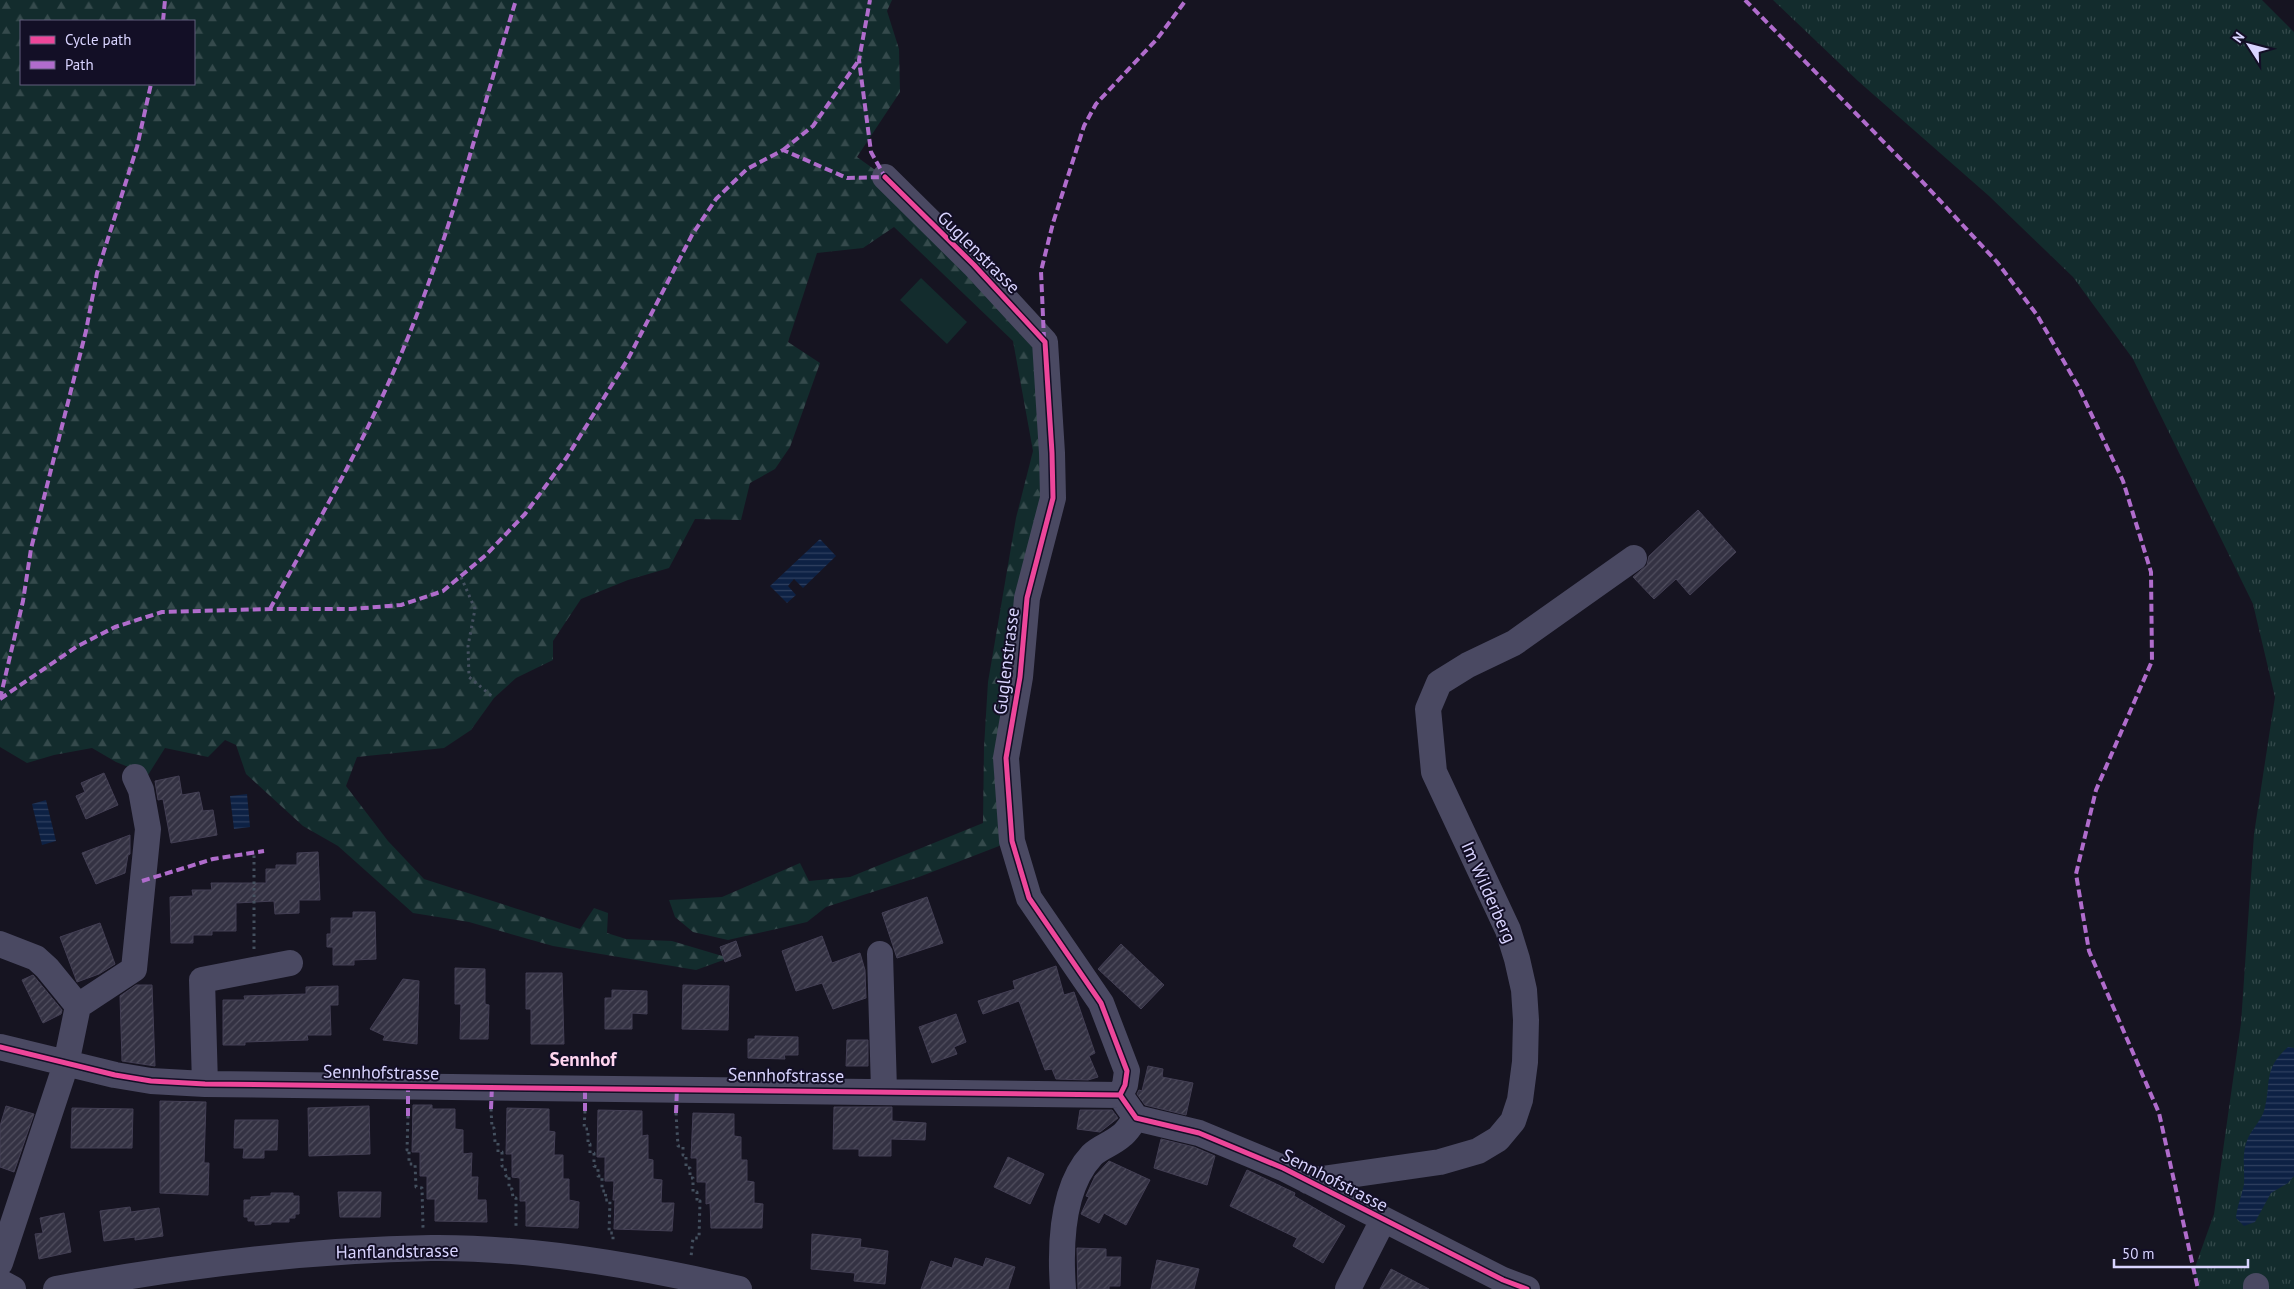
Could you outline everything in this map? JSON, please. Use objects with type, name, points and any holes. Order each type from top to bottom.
[{"type":"street","name":"Guglenstrasse","points":[[885,177],[974,265],[1045,342],[1053,498],[1027,598],[1020,677],[1006,758],[1012,841],[1029,898],[1101,1003],[1127,1071],[1125,1085],[1120,1095]]},
{"type":"street","name":"Im Wilderberg","points":[[1308,1181],[1440,1162],[1478,1151],[1498,1139],[1513,1121],[1520,1100],[1524,1062],[1526,1020],[1524,990],[1508,930],[1434,772],[1428,709],[1440,682],[1468,665],[1514,643],[1634,558]]},
{"type":"street","points":[[0,1264],[66,1064],[78,1006],[134,969],[148,829],[141,790],[135,777]]},
{"type":"street","points":[[0,944],[36,958],[47,968],[78,1006]]},
{"type":"street","points":[[880,954],[884,1090]]},
{"type":"street","points":[[204,1084],[202,980],[280,965]]},
{"type":"street","name":"Sennhofstrasse","points":[[0,1047],[115,1075],[151,1081],[204,1084],[884,1090],[1120,1095]]},
{"type":"street","points":[[1063,1289],[1063,1229],[1066,1211],[1080,1172],[1092,1155],[1122,1136],[1136,1118],[1120,1095]]},
{"type":"street","name":"Sennhofstrasse","points":[[1136,1118],[1199,1133],[1283,1168],[1383,1220],[1504,1280],[1527,1289]]},
{"type":"street","points":[[1348,1289],[1383,1220]]},
{"type":"street","name":"Hanflandstrasse","points":[[56,1289],[153,1271],[294,1254],[433,1248],[516,1253],[613,1264],[689,1277],[739,1289]]},
{"type":"street","points":[[0,1282],[13,1289]]},
{"type":"path","points":[[462,577],[475,609],[468,646],[468,677],[494,698]]},
{"type":"path","points":[[254,852],[254,952],[269,952],[280,965]]},
{"type":"path","points":[[491,1109],[495,1142],[498,1142],[498,1152],[502,1152],[502,1166],[505,1166],[506,1176],[509,1175],[509,1189],[512,1189],[513,1198],[516,1198],[516,1253]]},
{"type":"path","points":[[585,1111],[584,1130],[588,1129],[590,1153],[594,1154],[594,1166],[598,1167],[598,1176],[602,1176],[602,1191],[606,1191],[606,1200],[610,1200],[609,1233],[613,1233],[613,1264]]},
{"type":"path","points":[[676,1113],[678,1146],[683,1146],[683,1155],[686,1156],[686,1168],[690,1168],[690,1178],[693,1178],[693,1192],[697,1192],[698,1202],[700,1201],[700,1238],[693,1238],[689,1277]]},
{"type":"path","points":[[408,1116],[409,1164],[415,1164],[416,1188],[422,1188],[423,1229],[431,1230],[433,1248]]},
{"type":"green space","points":[[0,0],[892,0],[887,11],[899,49],[900,92],[857,157],[885,177],[1045,342],[1052,453],[1027,598],[1012,841],[919,877],[826,907],[807,922],[728,940],[693,932],[675,917],[669,900],[722,897],[800,863],[809,881],[850,877],[983,823],[984,747],[988,682],[1016,518],[1033,451],[1013,341],[894,227],[863,248],[817,253],[788,342],[820,363],[790,447],[775,469],[750,483],[741,520],[695,519],[669,568],[628,580],[581,599],[553,641],[553,660],[516,678],[494,698],[471,730],[444,748],[357,757],[346,786],[388,841],[424,879],[580,929],[594,908],[608,913],[607,933],[626,939],[672,941],[729,958],[696,970],[553,946],[469,922],[413,913],[338,846],[303,826],[246,774],[236,745],[225,740],[208,757],[165,748],[148,775],[116,762],[92,748],[54,755],[27,763],[0,747]]},
{"type":"green space","points":[[1773,0],[2262,0],[2294,32],[2294,1289],[2198,1289],[2194,1270],[2214,1214],[2241,1023],[2254,834],[2275,697],[2253,604],[2133,359],[2073,277],[1989,196],[1858,81]]},
{"type":"green space","points":[[921,278],[967,322],[947,344],[900,300]]},
{"type":"water","points":[[820,539],[836,556],[803,588],[794,579],[788,586],[796,595],[787,603],[770,586]]},
{"type":"water","points":[[247,794],[250,827],[234,829],[230,796]]},
{"type":"water","points":[[46,800],[56,841],[42,845],[32,804]]},
{"type":"water","points":[[2288,1047],[2294,1048],[2294,1176],[2288,1183],[2271,1193],[2255,1222],[2244,1226],[2236,1218],[2244,1184],[2246,1144],[2264,1111],[2269,1077],[2274,1063]]},
{"type":"building","points":[[1698,510],[1736,552],[1690,595],[1676,579],[1654,599],[1633,577],[1647,565],[1649,556]]},
{"type":"building","points":[[104,773],[118,805],[86,819],[76,796],[85,792],[81,783]]},
{"type":"building","points":[[179,776],[182,795],[199,792],[203,811],[213,810],[217,835],[171,843],[163,799],[158,800],[155,781]]},
{"type":"building","points":[[130,835],[130,854],[128,855],[125,873],[96,884],[82,853]]},
{"type":"building","points":[[318,852],[320,900],[299,900],[299,913],[275,914],[274,901],[236,903],[236,931],[212,931],[212,935],[193,935],[193,943],[171,943],[170,897],[193,896],[192,890],[212,890],[211,883],[266,883],[266,869],[276,869],[276,865],[297,865],[297,853]]},
{"type":"building","points":[[927,897],[943,943],[897,958],[882,913]]},
{"type":"building","points":[[353,912],[375,912],[376,959],[354,960],[354,965],[333,965],[333,947],[327,947],[327,934],[331,934],[331,918],[353,918]]},
{"type":"building","points":[[100,923],[115,964],[99,974],[77,982],[60,937]]},
{"type":"building","points":[[822,936],[832,963],[860,953],[865,970],[866,998],[833,1009],[822,983],[796,991],[782,951]]},
{"type":"building","points":[[736,941],[741,956],[725,962],[720,947]]},
{"type":"building","points":[[1121,944],[1164,985],[1141,1009],[1098,969]]},
{"type":"building","points":[[1056,966],[1064,995],[1074,992],[1095,1053],[1089,1056],[1098,1077],[1088,1080],[1056,1079],[1052,1069],[1045,1070],[1019,1001],[983,1014],[978,1001],[1015,989],[1013,981]]},
{"type":"building","points":[[455,968],[485,969],[485,1004],[489,1005],[488,1039],[460,1039],[461,1004],[455,1004]]},
{"type":"building","points":[[526,973],[562,973],[564,1044],[531,1044],[531,1009],[526,1009]]},
{"type":"building","points":[[33,975],[62,1010],[61,1014],[43,1023],[22,980]]},
{"type":"building","points":[[403,979],[419,981],[417,1044],[383,1040],[385,1036],[370,1029]]},
{"type":"building","points":[[136,985],[152,985],[155,1066],[122,1061],[120,996]]},
{"type":"building","points":[[683,985],[729,986],[728,1030],[682,1029]]},
{"type":"building","points":[[338,986],[338,1005],[330,1005],[331,1035],[307,1035],[308,1040],[245,1042],[245,1045],[223,1045],[223,1000],[245,1000],[244,996],[306,994],[306,987]]},
{"type":"building","points":[[612,990],[647,991],[647,1014],[632,1013],[632,1029],[605,1029],[605,998],[612,998]]},
{"type":"building","points":[[956,1014],[966,1042],[954,1047],[957,1054],[932,1063],[919,1027]]},
{"type":"building","points":[[755,1036],[798,1037],[798,1055],[784,1055],[785,1059],[748,1058],[748,1039],[755,1039]]},
{"type":"building","points":[[847,1040],[868,1040],[868,1066],[846,1066]]},
{"type":"building","points":[[1148,1066],[1163,1069],[1162,1077],[1193,1083],[1186,1115],[1145,1105],[1137,1094],[1139,1090],[1142,1091]]},
{"type":"building","points":[[160,1101],[206,1102],[204,1163],[209,1163],[208,1195],[160,1193]]},
{"type":"building","points":[[413,1105],[432,1105],[432,1109],[455,1109],[455,1129],[463,1130],[463,1154],[472,1153],[471,1177],[478,1177],[477,1200],[486,1200],[487,1222],[435,1221],[435,1199],[427,1199],[427,1176],[420,1176],[420,1152],[412,1152]]},
{"type":"building","points":[[6,1106],[34,1114],[14,1172],[0,1167],[0,1126]]},
{"type":"building","points":[[369,1106],[370,1154],[309,1156],[308,1108]]},
{"type":"building","points":[[834,1107],[892,1107],[892,1121],[926,1123],[925,1140],[891,1139],[891,1156],[859,1156],[859,1149],[833,1149]]},
{"type":"building","points":[[72,1108],[133,1109],[132,1148],[71,1148]]},
{"type":"building","points":[[507,1108],[549,1109],[549,1131],[555,1132],[554,1155],[563,1155],[563,1179],[569,1179],[569,1200],[579,1202],[578,1228],[526,1226],[526,1201],[520,1201],[520,1178],[512,1177],[512,1154],[506,1154]]},
{"type":"building","points":[[598,1110],[642,1111],[642,1136],[648,1135],[648,1159],[653,1160],[653,1179],[662,1180],[661,1203],[674,1203],[672,1231],[614,1229],[614,1181],[605,1181],[605,1157],[597,1157]]},
{"type":"building","points":[[1080,1110],[1112,1110],[1118,1118],[1100,1132],[1077,1129]]},
{"type":"building","points":[[693,1113],[734,1114],[734,1136],[741,1137],[741,1160],[747,1160],[747,1181],[754,1182],[754,1203],[763,1204],[762,1228],[711,1228],[710,1203],[706,1204],[706,1182],[697,1182],[697,1158],[691,1158]]},
{"type":"building","points":[[235,1120],[278,1120],[277,1150],[264,1150],[264,1158],[243,1158],[244,1148],[234,1148]]},
{"type":"building","points":[[1161,1139],[1194,1147],[1215,1156],[1207,1185],[1154,1168]]},
{"type":"building","points":[[1008,1157],[1044,1174],[1030,1204],[994,1187]]},
{"type":"building","points":[[1109,1161],[1150,1180],[1126,1225],[1104,1213],[1099,1223],[1081,1214],[1089,1197],[1086,1196],[1095,1176]]},
{"type":"building","points":[[1247,1170],[1295,1193],[1294,1196],[1345,1226],[1323,1263],[1293,1246],[1297,1238],[1230,1206]]},
{"type":"building","points":[[338,1192],[381,1192],[380,1217],[340,1217]]},
{"type":"building","points":[[271,1193],[293,1193],[293,1196],[299,1196],[299,1214],[295,1214],[295,1218],[289,1218],[289,1222],[271,1222],[271,1224],[255,1225],[255,1221],[248,1221],[248,1217],[244,1217],[244,1200],[251,1200],[251,1197],[271,1196]]},
{"type":"building","points":[[130,1207],[131,1212],[159,1208],[163,1236],[135,1240],[135,1237],[104,1241],[100,1211]]},
{"type":"building","points":[[64,1213],[71,1252],[39,1259],[35,1234],[43,1233],[40,1218]]},
{"type":"building","points":[[812,1234],[861,1239],[860,1247],[888,1251],[885,1284],[854,1281],[855,1273],[811,1269]]},
{"type":"building","points":[[1077,1248],[1106,1249],[1106,1257],[1121,1257],[1120,1286],[1109,1286],[1109,1289],[1078,1289]]},
{"type":"building","points":[[955,1258],[983,1267],[986,1258],[1015,1267],[1008,1289],[921,1289],[931,1261],[952,1268]]},
{"type":"building","points":[[1157,1260],[1199,1269],[1194,1289],[1151,1289]]},
{"type":"building","points":[[1391,1269],[1429,1289],[1380,1289]]},
{"type":"marked path","points":[[163,20],[165,0]]},
{"type":"marked path","points":[[270,609],[361,441],[408,337],[443,242],[516,0]]},
{"type":"marked path","points":[[0,699],[76,647],[115,627],[162,612],[352,609],[401,605],[443,591],[486,555],[525,514],[567,457],[628,359],[692,235],[716,199],[747,169],[783,150],[847,178],[885,177],[871,152],[859,60],[870,0]]},
{"type":"marked path","points":[[1044,340],[1041,271],[1053,223],[1084,126],[1096,104],[1157,39],[1186,0]]},
{"type":"marked path","points":[[1745,0],[1918,177],[1997,262],[2037,315],[2078,386],[2123,481],[2151,572],[2152,661],[2096,790],[2076,874],[2089,951],[2159,1113],[2198,1289]]},
{"type":"marked path","points":[[783,150],[813,126],[859,60]]},
{"type":"marked path","points":[[0,699],[23,601],[31,549],[86,331],[97,273],[137,147],[151,85]]},
{"type":"marked path","points":[[142,881],[213,859],[264,851]]},
{"type":"marked path","points":[[491,1109],[492,1086]]},
{"type":"marked path","points":[[408,1087],[408,1116]]},
{"type":"marked path","points":[[585,1087],[585,1111]]},
{"type":"marked path","points":[[676,1113],[677,1088]]},
{"type":"cycle path","points":[[885,177],[974,265],[1045,342],[1053,498],[1027,598],[1020,677],[1006,758],[1012,841],[1029,898],[1101,1003],[1127,1071],[1125,1085],[1120,1095]]},
{"type":"cycle path","points":[[0,1047],[115,1075],[151,1081],[205,1084],[1120,1095],[1136,1118],[1199,1133],[1283,1168],[1503,1280],[1527,1289]]},
{"type":"district","name":"Sennhof","points":[[583,1059]]}]
